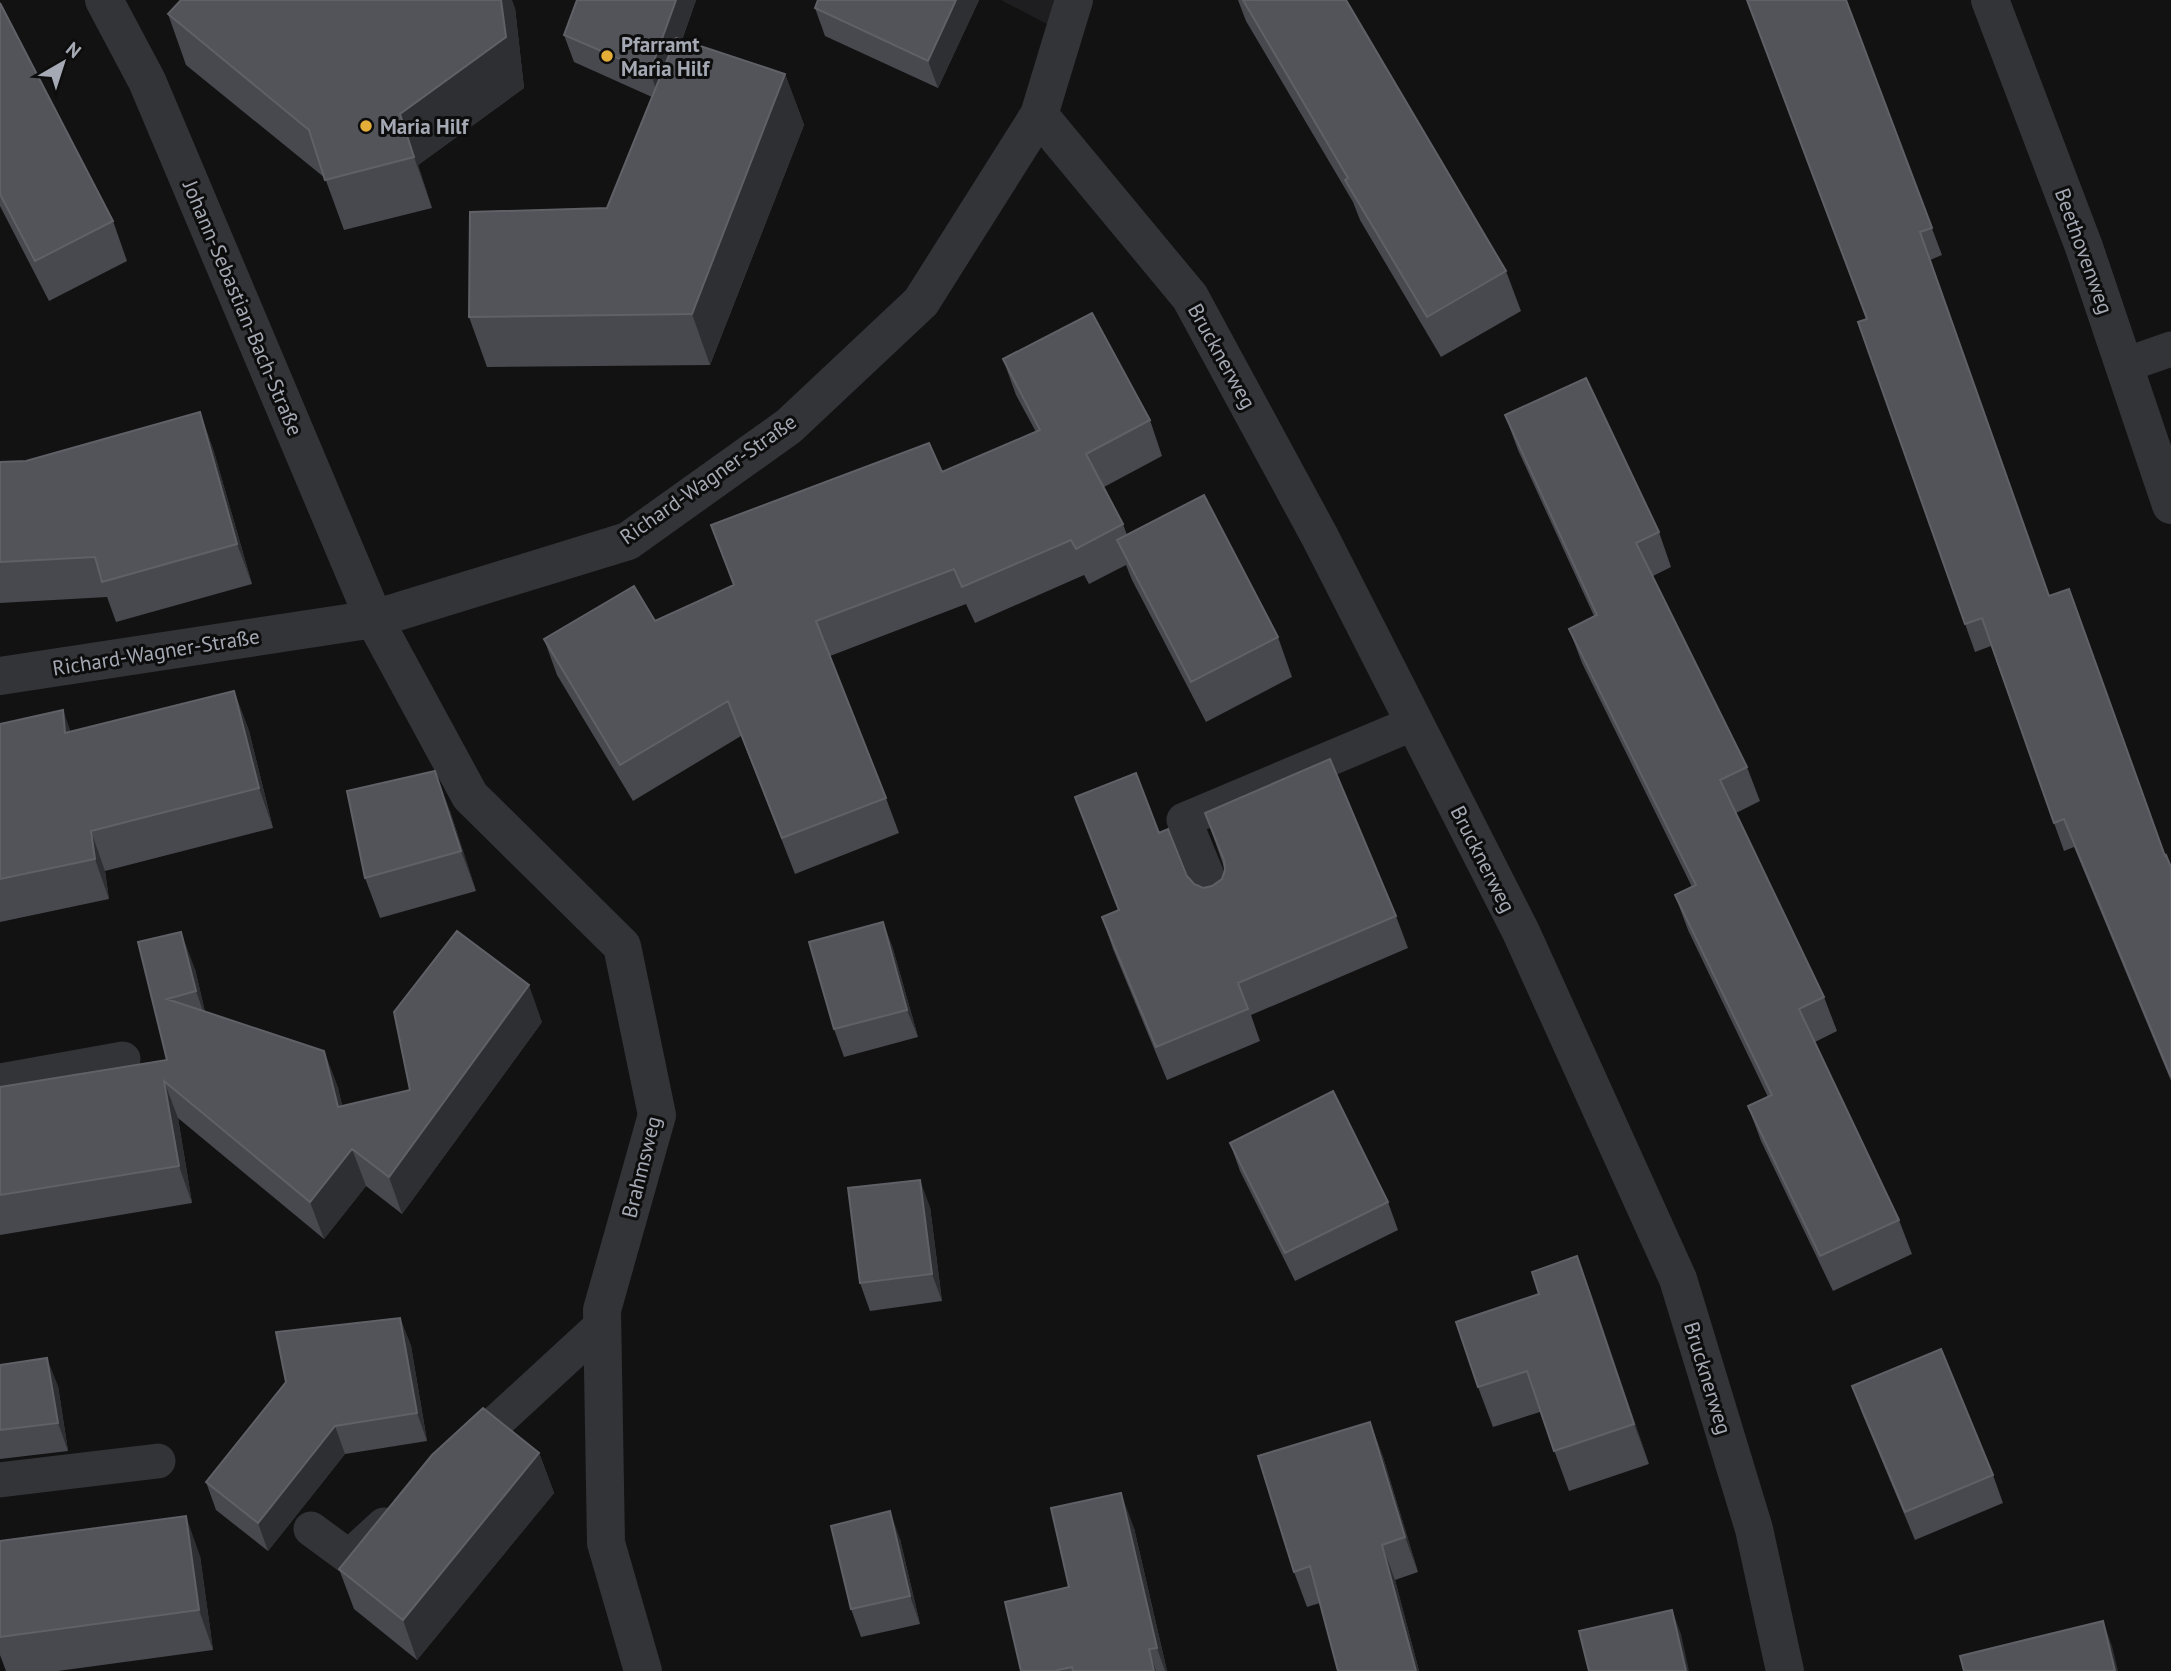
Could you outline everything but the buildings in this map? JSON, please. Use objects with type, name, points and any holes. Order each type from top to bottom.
[{"type":"street","name":"Johann-Sebastian-Bach-Straße","points":[[104,0],[147,80],[374,619]]},
{"type":"street","name":"Richard-Wagner-Straße","points":[[0,676],[374,619],[628,541],[789,426],[921,302],[1039,115],[1074,0]]},
{"type":"street","name":"Beethovenweg","points":[[1990,0],[2084,247],[2171,505]]},
{"type":"street","name":"Brucknerweg","points":[[1039,115],[1190,297],[1320,537],[1521,932],[1678,1279],[1754,1529],[1785,1671]]},
{"type":"street","name":"Brahmsweg","points":[[374,619],[470,796],[622,946],[657,1115],[602,1310],[606,1543],[643,1671]]},
{"type":"lane","points":[[2125,365],[2171,349]]},
{"type":"lane","points":[[1217,900],[1184,820],[1414,723]]},
{"type":"lane","points":[[0,1080],[123,1059]]},
{"type":"lane","points":[[440,1473],[603,1324]]},
{"type":"lane","points":[[0,1480],[158,1461]]},
{"type":"lane","points":[[311,1529],[349,1557],[410,1501]]},
{"type":"shaded area","points":[[1001,0],[1075,0],[1064,33]]},
{"type":"place","name":"Pfarramt Maria Hilf","points":[[607,56]]},
{"type":"place","name":"Maria Hilf","points":[[366,126]]}]
